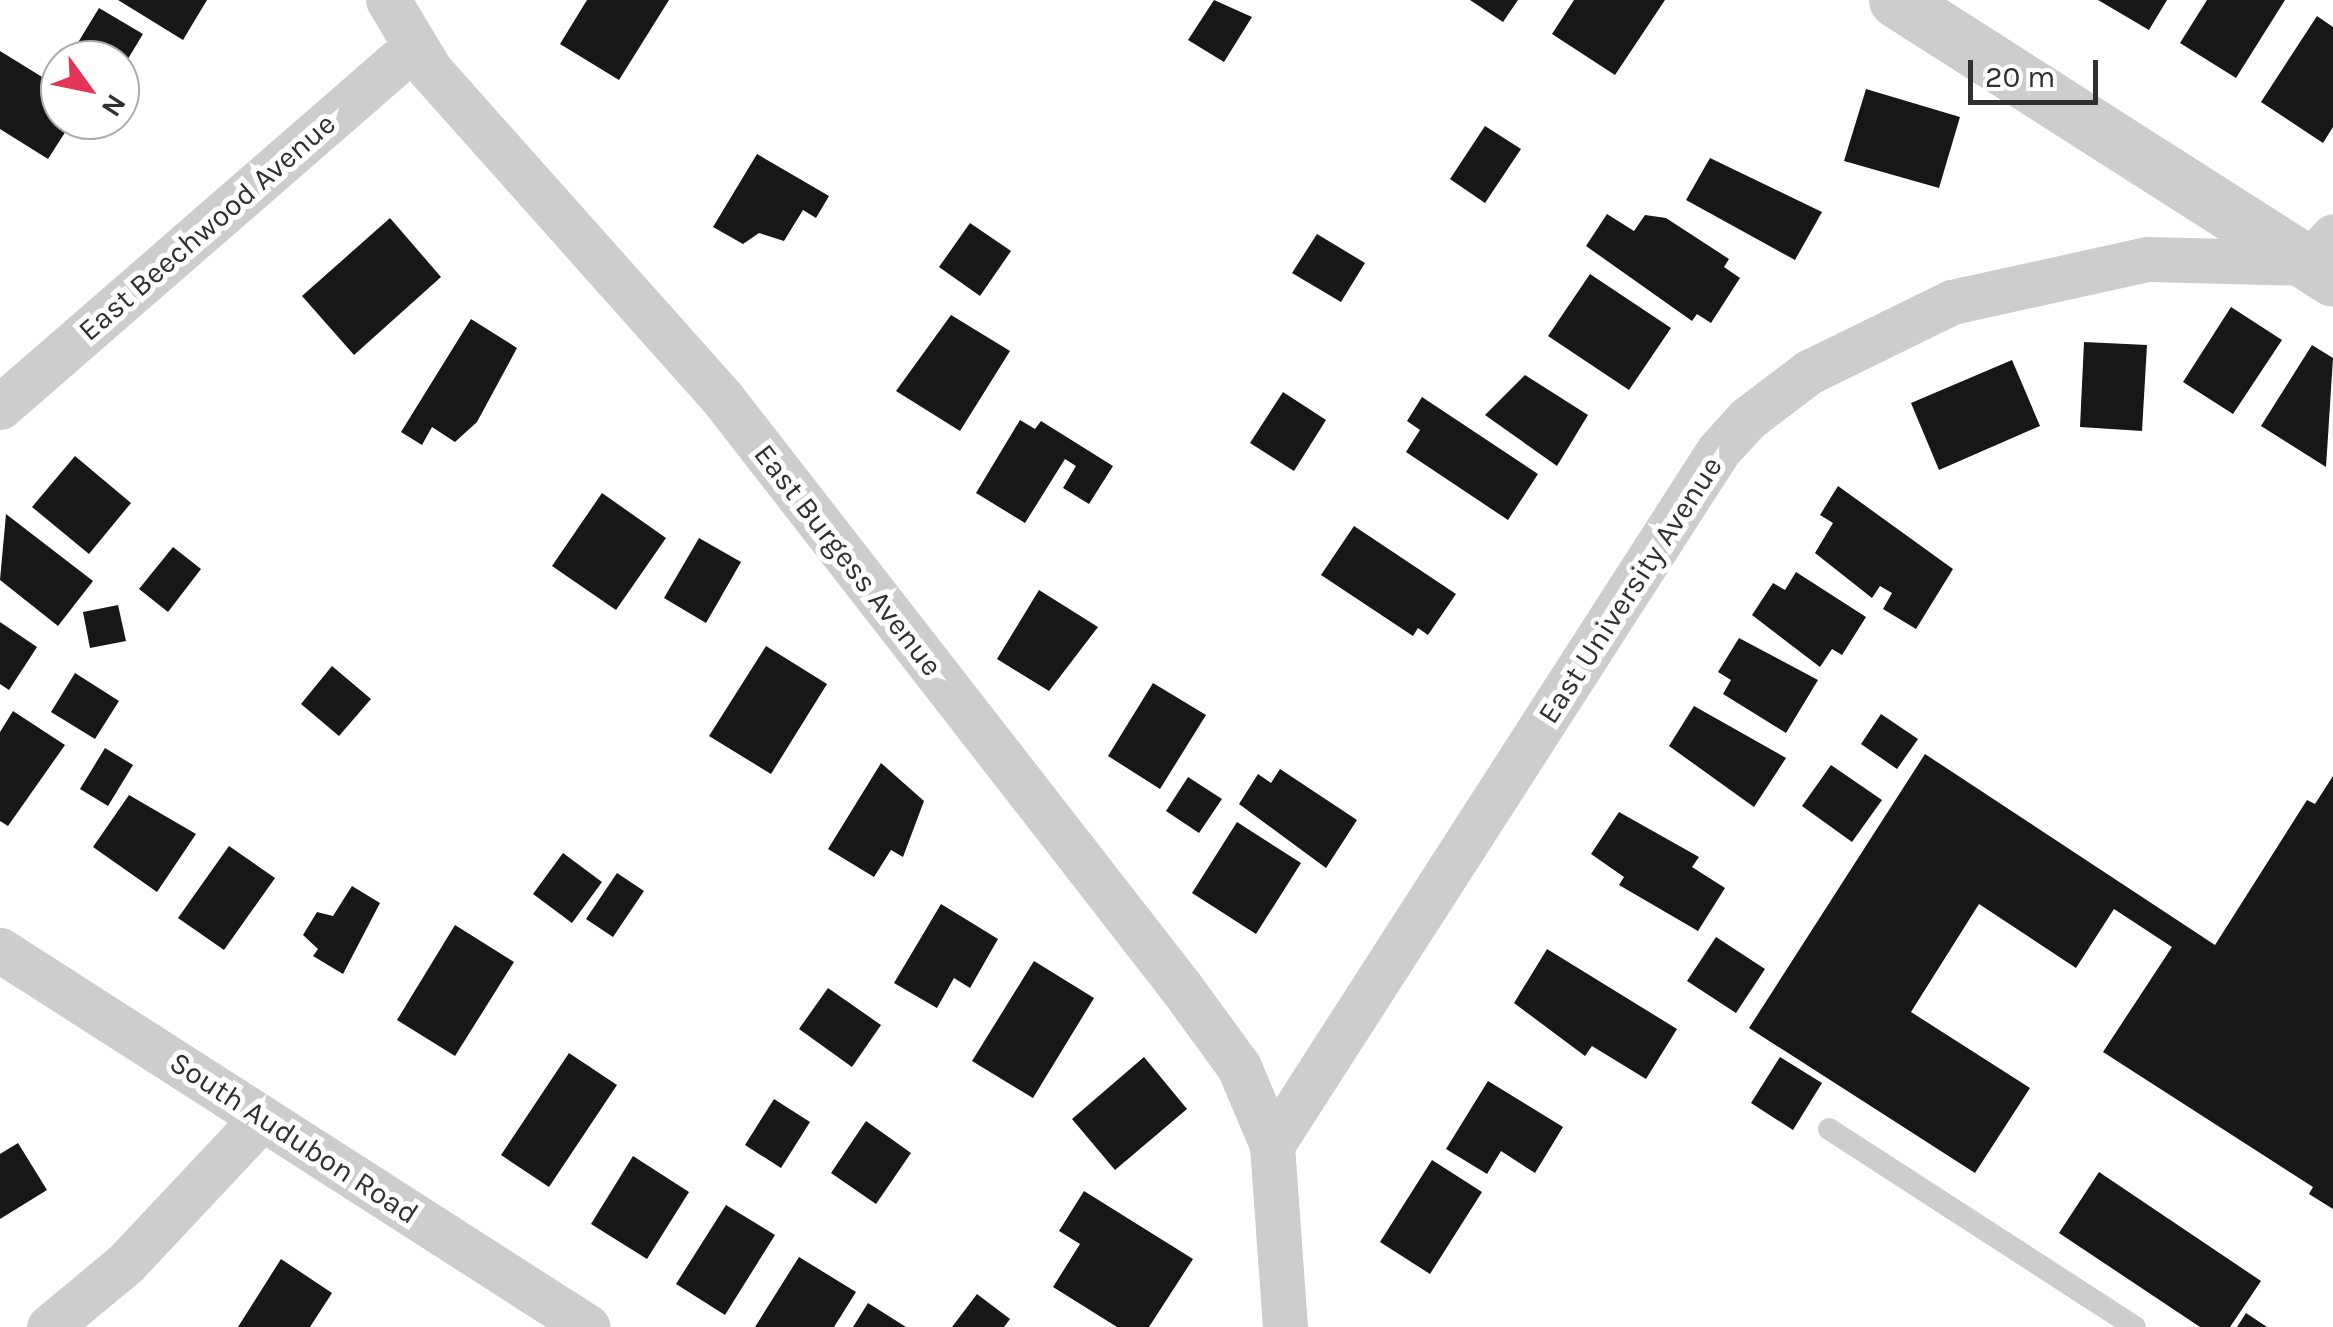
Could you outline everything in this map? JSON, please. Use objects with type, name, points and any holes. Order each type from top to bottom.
[{"type":"street","name":"East Burgess Avenue","points":[[388,0],[414,47],[724,399],[1225,1046],[1272,1145]]},
{"type":"street","points":[[1896,0],[2325,259]]},
{"type":"street","name":"East Beechwood Avenue","points":[[0,407],[414,47]]},
{"type":"street","name":"East University Avenue","points":[[1272,1145],[1718,451],[1747,419],[1809,372],[1915,317],[2030,279],[2148,260],[2325,259]]},
{"type":"street","name":"South Audubon Road","points":[[0,950],[588,1327]]},
{"type":"street","points":[[49,1327],[126,1263],[262,1118]]},
{"type":"street","points":[[1272,1145],[1285,1327]]},
{"type":"lane","points":[[1828,1129],[2134,1327]]},
{"type":"building","points":[[118,0],[207,0],[183,40]]},
{"type":"building","points":[[587,0],[669,0],[619,80],[560,44]]},
{"type":"building","points":[[1214,0],[1252,17],[1224,62],[1188,40]]},
{"type":"building","points":[[1470,0],[1518,0],[1503,22]]},
{"type":"building","points":[[1574,0],[1665,0],[1615,75],[1552,34]]},
{"type":"building","points":[[2098,0],[2167,0],[2149,30]]},
{"type":"building","points":[[2207,0],[2285,0],[2236,78],[2180,43]]},
{"type":"building","points":[[99,8],[143,34],[139,40],[80,40]]},
{"type":"building","points":[[2317,16],[2333,27],[2333,127],[2323,143],[2261,102]]},
{"type":"building","points":[[0,51],[40,76],[40,140],[60,140],[48,159],[0,129]]},
{"type":"building","points":[[1866,89],[1960,117],[1939,188],[1844,161]]},
{"type":"building","points":[[1485,126],[1521,149],[1485,203],[1450,179]]},
{"type":"building","points":[[757,154],[829,196],[816,218],[803,210],[784,241],[759,233],[743,244],[713,227]]},
{"type":"building","points":[[1710,158],[1822,212],[1795,260],[1686,200]]},
{"type":"building","points":[[1607,214],[1634,231],[1645,215],[1666,218],[1729,259],[1724,267],[1740,278],[1711,323],[1697,314],[1692,321],[1586,246]]},
{"type":"building","points":[[390,218],[441,277],[354,355],[302,296]]},
{"type":"building","points":[[970,223],[1011,251],[980,296],[939,267]]},
{"type":"building","points":[[1317,234],[1365,263],[1341,302],[1292,273]]},
{"type":"building","points":[[1590,274],[1671,328],[1629,390],[1548,336]]},
{"type":"building","points":[[2231,307],[2282,340],[2233,414],[2183,382]]},
{"type":"building","points":[[951,315],[1010,351],[960,431],[896,391]]},
{"type":"building","points":[[471,319],[517,348],[477,422],[455,442],[432,427],[422,445],[401,432]]},
{"type":"building","points":[[2084,342],[2147,345],[2142,431],[2080,427]]},
{"type":"building","points":[[2312,345],[2333,358],[2326,467],[2261,426]]},
{"type":"building","points":[[2012,360],[2040,426],[1939,470],[1911,403]]},
{"type":"building","points":[[1525,375],[1588,415],[1557,466],[1485,415]]},
{"type":"building","points":[[1283,392],[1326,420],[1294,471],[1250,443]]},
{"type":"building","points":[[1422,397],[1538,474],[1508,520],[1406,452],[1420,430],[1407,421]]},
{"type":"building","points":[[1020,420],[1035,429],[1041,421],[1113,466],[1089,504],[1063,488],[1076,466],[1065,459],[1025,523],[976,493]]},
{"type":"building","points":[[75,456],[131,503],[89,554],[32,507]]},
{"type":"building","points":[[1838,486],[1953,569],[1916,629],[1883,609],[1892,593],[1880,586],[1872,598],[1815,553],[1833,523],[1820,515]]},
{"type":"building","points":[[602,493],[666,538],[616,610],[552,566]]},
{"type":"building","points":[[6,514],[93,581],[58,626],[0,580]]},
{"type":"building","points":[[1354,526],[1456,594],[1428,635],[1418,628],[1413,636],[1321,575]]},
{"type":"building","points":[[699,538],[741,562],[706,623],[664,598]]},
{"type":"building","points":[[173,547],[201,569],[168,612],[139,589]]},
{"type":"building","points":[[1796,572],[1866,617],[1842,655],[1832,649],[1820,667],[1752,615],[1773,583],[1785,590]]},
{"type":"building","points":[[1039,590],[1098,627],[1049,691],[997,659]]},
{"type":"building","points":[[118,605],[126,641],[90,648],[83,612]]},
{"type":"building","points":[[0,622],[37,647],[9,690],[0,684]]},
{"type":"building","points":[[1739,638],[1818,680],[1786,733],[1723,694],[1731,680],[1718,672]]},
{"type":"building","points":[[766,646],[827,684],[771,774],[709,736]]},
{"type":"building","points":[[332,666],[371,699],[339,736],[301,704]]},
{"type":"building","points":[[75,673],[119,701],[95,739],[51,712]]},
{"type":"building","points":[[1153,683],[1206,715],[1160,789],[1108,756]]},
{"type":"building","points":[[1694,706],[1786,758],[1754,807],[1669,746]]},
{"type":"building","points":[[13,711],[65,745],[8,826],[0,821],[0,732]]},
{"type":"building","points":[[1881,714],[1918,739],[1897,769],[1861,744]]},
{"type":"building","points":[[105,748],[133,765],[108,806],[80,789]]},
{"type":"building","points":[[1925,754],[2215,945],[2307,800],[2315,804],[2333,776],[2333,1209],[2309,1194],[2313,1187],[2103,1052],[2172,947],[2114,909],[2076,968],[1979,904],[1911,1012],[2030,1088],[1975,1173],[1749,1028]]},
{"type":"building","points":[[881,763],[924,801],[903,857],[891,850],[874,877],[828,849]]},
{"type":"building","points":[[1831,765],[1882,800],[1852,842],[1802,806]]},
{"type":"building","points":[[1280,769],[1357,820],[1326,868],[1239,804],[1258,774],[1271,783]]},
{"type":"building","points":[[1188,777],[1222,799],[1199,833],[1166,811]]},
{"type":"building","points":[[129,795],[196,834],[157,892],[93,847]]},
{"type":"building","points":[[1619,812],[1699,857],[1692,867],[1725,888],[1698,931],[1619,885],[1624,877],[1591,854]]},
{"type":"building","points":[[1237,822],[1301,863],[1256,934],[1192,893]]},
{"type":"building","points":[[229,846],[275,878],[224,950],[178,918]]},
{"type":"building","points":[[563,853],[602,882],[572,923],[533,894]]},
{"type":"building","points":[[617,873],[644,891],[613,937],[586,919]]},
{"type":"building","points":[[352,886],[380,903],[343,974],[313,956],[318,949],[303,935],[317,912],[333,916]]},
{"type":"building","points":[[941,904],[998,939],[970,988],[954,978],[937,1008],[894,983]]},
{"type":"building","points":[[455,925],[514,962],[455,1056],[397,1020]]},
{"type":"building","points":[[1716,937],[1765,969],[1736,1013],[1687,981]]},
{"type":"building","points":[[1547,949],[1677,1029],[1646,1079],[1592,1046],[1585,1056],[1514,1003]]},
{"type":"building","points":[[1034,961],[1094,998],[1033,1098],[972,1061]]},
{"type":"building","points":[[828,988],[881,1025],[852,1067],[799,1029]]},
{"type":"building","points":[[569,1053],[617,1085],[549,1187],[501,1155]]},
{"type":"building","points":[[1144,1057],[1187,1109],[1115,1170],[1072,1119]]},
{"type":"building","points":[[1780,1057],[1822,1083],[1793,1130],[1751,1103]]},
{"type":"building","points":[[1488,1081],[1563,1127],[1535,1173],[1501,1151],[1487,1174],[1446,1149]]},
{"type":"building","points":[[774,1099],[810,1122],[781,1168],[745,1145]]},
{"type":"building","points":[[866,1121],[911,1153],[876,1204],[831,1173]]},
{"type":"building","points":[[18,1143],[47,1190],[0,1219],[0,1154]]},
{"type":"building","points":[[633,1156],[689,1192],[647,1259],[591,1224]]},
{"type":"building","points":[[1432,1160],[1482,1192],[1430,1274],[1380,1242]]},
{"type":"building","points":[[2099,1172],[2261,1281],[2230,1327],[2200,1327],[2059,1233]]},
{"type":"building","points":[[1084,1191],[1193,1259],[1149,1327],[1117,1327],[1053,1287],[1080,1244],[1059,1231]]},
{"type":"building","points":[[726,1205],[775,1235],[725,1315],[676,1284]]},
{"type":"building","points":[[799,1257],[856,1292],[834,1327],[755,1327]]},
{"type":"building","points":[[281,1259],[332,1293],[310,1327],[238,1327]]},
{"type":"building","points":[[977,1294],[1010,1319],[1004,1327],[952,1327]]},
{"type":"building","points":[[868,1303],[906,1327],[853,1327]]},
{"type":"building","points":[[2246,1313],[2267,1327],[2237,1327]]}]
